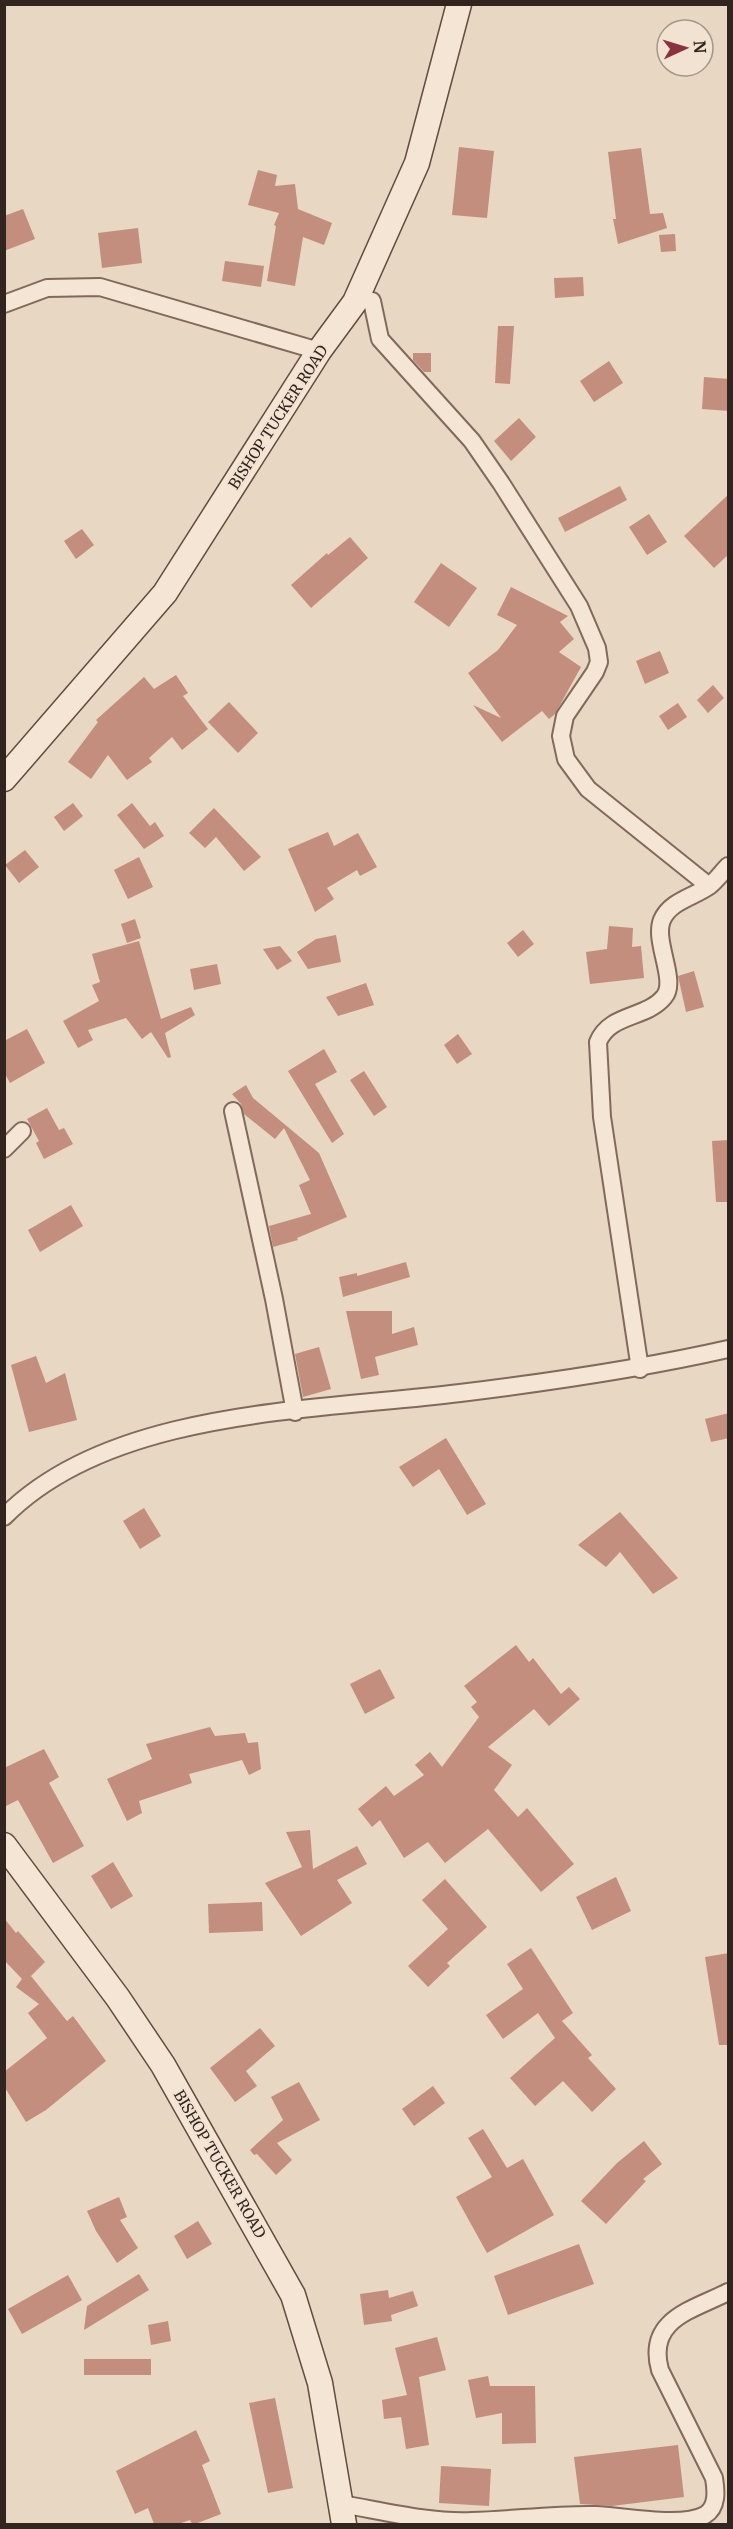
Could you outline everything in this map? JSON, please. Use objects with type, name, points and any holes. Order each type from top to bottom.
[{"type":"main road","name":"BISHOP TUCKER ROAD","points":[[4,779],[165,593],[319,351],[355,302],[417,163],[459,4]]},
{"type":"main road","name":"BISHOP TUCKER ROAD","points":[[4,1845],[118,1998],[163,2065],[293,2295],[320,2383],[342,2514]]},
{"type":"street","points":[[4,304],[47,288],[100,287],[319,351]]},
{"type":"street","points":[[372,301],[380,339],[472,441],[551,560],[590,631],[597,648],[599,662],[565,716],[561,736],[566,759],[588,789],[709,886]]},
{"type":"street","points":[[640,1369],[602,1118],[598,1042],[602,1031],[616,1021],[656,1003],[666,995],[668,987],[661,943],[661,921],[670,909],[690,895],[709,886],[729,866]]},
{"type":"street","points":[[232,1111],[274,1299],[295,1412]]},
{"type":"street","points":[[4,1149],[22,1131]]},
{"type":"street","points":[[4,1517],[46,1484],[126,1444],[170,1431],[295,1412],[459,1394],[640,1369],[729,1349]]},
{"type":"street","points":[[342,2514],[415,2516],[471,2522],[597,2515],[654,2520],[689,2519],[705,2515],[712,2507],[716,2495],[714,2478],[660,2370],[656,2355],[664,2330],[677,2316],[729,2292]]},
{"type":"building","points":[[459,147],[494,151],[487,218],[452,215]]},
{"type":"building","points":[[641,148],[650,214],[663,213],[667,228],[618,244],[613,219],[616,219],[608,152]]},
{"type":"building","points":[[258,170],[277,175],[275,186],[295,184],[298,209],[332,223],[324,245],[303,237],[295,286],[267,281],[276,226],[274,225],[279,213],[248,205]]},
{"type":"building","points":[[23,209],[35,239],[4,251],[4,216]]},
{"type":"building","points":[[138,228],[142,263],[102,268],[98,233]]},
{"type":"building","points":[[675,234],[676,251],[661,252],[659,235]]},
{"type":"building","points":[[225,261],[264,266],[261,287],[222,281]]},
{"type":"building","points":[[583,277],[584,296],[555,298],[554,278]]},
{"type":"building","points":[[498,326],[514,326],[510,384],[495,383]]},
{"type":"building","points":[[413,353],[431,353],[431,372],[424,372],[413,360]]},
{"type":"building","points":[[609,361],[623,383],[594,402],[580,381]]},
{"type":"building","points":[[704,377],[729,379],[729,411],[702,409]]},
{"type":"building","points":[[519,418],[536,437],[511,461],[494,441]]},
{"type":"building","points":[[620,486],[627,500],[565,532],[558,518]]},
{"type":"building","points":[[729,494],[729,554],[714,568],[684,536]]},
{"type":"building","points":[[649,514],[667,542],[647,555],[629,527]]},
{"type":"building","points":[[82,529],[94,545],[76,559],[64,541]]},
{"type":"building","points":[[350,537],[368,558],[311,608],[291,585],[327,553],[328,555]]},
{"type":"building","points":[[441,563],[477,588],[449,627],[414,602]]},
{"type":"building","points":[[511,587],[568,616],[560,622],[574,639],[559,652],[581,667],[555,714],[549,719],[542,711],[502,742],[473,705],[501,718],[468,673],[498,650],[517,625],[497,615]]},
{"type":"building","points":[[660,651],[669,673],[645,684],[636,661]]},
{"type":"building","points":[[176,675],[188,693],[183,696],[208,729],[182,750],[172,737],[149,758],[152,762],[127,780],[108,755],[91,779],[68,762],[98,722],[96,720],[144,677],[154,689]]},
{"type":"building","points":[[713,685],[724,698],[708,713],[697,700]]},
{"type":"building","points":[[229,702],[258,733],[238,753],[208,722]]},
{"type":"building","points":[[678,703],[687,717],[668,730],[659,716]]},
{"type":"building","points":[[73,803],[83,816],[64,831],[54,817]]},
{"type":"building","points":[[132,803],[150,826],[155,822],[164,836],[144,849],[117,815]]},
{"type":"building","points":[[214,808],[261,857],[244,871],[216,837],[205,848],[189,833]]},
{"type":"building","points":[[328,832],[334,846],[358,833],[377,867],[360,876],[357,870],[327,888],[334,899],[315,912],[288,849]]},
{"type":"building","points":[[25,850],[39,867],[19,883],[5,865]]},
{"type":"building","points":[[139,857],[153,887],[128,899],[114,870]]},
{"type":"building","points":[[135,919],[141,938],[127,943],[121,924]]},
{"type":"building","points":[[609,926],[633,928],[632,947],[641,946],[644,978],[590,984],[586,952],[607,949]]},
{"type":"building","points":[[523,930],[534,944],[518,957],[507,943]]},
{"type":"building","points":[[336,935],[341,962],[308,969],[297,952],[316,939]]},
{"type":"building","points":[[139,941],[161,1019],[191,1007],[195,1015],[165,1033],[171,1057],[168,1058],[151,1032],[142,1039],[126,1018],[88,1030],[93,1040],[78,1048],[63,1021],[99,1001],[92,985],[100,982],[92,954]]},
{"type":"building","points":[[280,946],[292,961],[277,970],[263,949]]},
{"type":"building","points":[[217,964],[221,984],[194,990],[190,969]]},
{"type":"building","points":[[694,971],[704,1007],[686,1012],[678,976]]},
{"type":"building","points":[[366,983],[374,1005],[338,1016],[326,997]]},
{"type":"building","points":[[27,1029],[45,1063],[10,1083],[4,1072],[4,1041]]},
{"type":"building","points":[[458,1034],[472,1054],[457,1064],[444,1045]]},
{"type":"building","points":[[324,1049],[337,1072],[315,1084],[344,1134],[332,1143],[288,1071]]},
{"type":"building","points":[[364,1071],[387,1107],[374,1116],[350,1080]]},
{"type":"building","points":[[246,1085],[253,1098],[319,1153],[347,1217],[297,1238],[298,1240],[273,1247],[269,1226],[311,1214],[299,1185],[310,1180],[284,1128],[275,1139],[244,1114],[241,1104],[232,1094]]},
{"type":"building","points":[[47,1108],[59,1130],[64,1128],[73,1144],[44,1159],[36,1143],[39,1141],[27,1119]]},
{"type":"building","points":[[729,1140],[729,1202],[716,1202],[712,1141]]},
{"type":"building","points":[[71,1205],[83,1226],[40,1252],[28,1230]]},
{"type":"building","points":[[406,1262],[410,1277],[343,1297],[339,1277],[357,1273],[357,1276]]},
{"type":"building","points":[[346,1311],[392,1311],[392,1334],[414,1327],[418,1345],[375,1357],[379,1375],[361,1379]]},
{"type":"building","points":[[319,1347],[331,1389],[303,1397],[295,1354]]},
{"type":"building","points":[[36,1356],[46,1383],[65,1373],[77,1420],[29,1432],[11,1365]]},
{"type":"building","points":[[729,1413],[729,1438],[711,1442],[705,1419]]},
{"type":"building","points":[[446,1438],[486,1504],[467,1515],[439,1469],[413,1487],[399,1467]]},
{"type":"building","points":[[144,1508],[161,1536],[140,1549],[123,1521]]},
{"type":"building","points":[[620,1512],[678,1578],[653,1594],[620,1552],[606,1567],[578,1545]]},
{"type":"building","points":[[516,1645],[529,1662],[533,1658],[561,1694],[569,1687],[580,1699],[549,1726],[534,1709],[488,1747],[512,1765],[494,1790],[518,1817],[527,1808],[574,1864],[541,1892],[488,1829],[445,1863],[428,1842],[404,1858],[380,1820],[372,1827],[358,1809],[386,1786],[394,1796],[424,1775],[415,1765],[430,1752],[442,1767],[479,1717],[471,1707],[477,1702],[464,1686]]},
{"type":"building","points":[[380,1669],[395,1698],[365,1714],[350,1684]]},
{"type":"building","points":[[210,1727],[215,1736],[245,1733],[248,1743],[258,1742],[261,1769],[249,1775],[242,1760],[189,1774],[192,1783],[139,1801],[142,1813],[127,1821],[107,1779],[152,1759],[146,1744]]},
{"type":"building","points":[[44,1749],[59,1777],[49,1783],[84,1846],[53,1863],[18,1800],[4,1807],[4,1768]]},
{"type":"building","points":[[310,1830],[313,1869],[357,1846],[367,1864],[337,1880],[352,1903],[301,1936],[265,1883],[302,1867],[286,1832]]},
{"type":"building","points":[[113,1862],[133,1896],[111,1909],[91,1876]]},
{"type":"building","points":[[616,1877],[631,1911],[592,1930],[576,1897]]},
{"type":"building","points":[[445,1879],[487,1927],[447,1963],[450,1966],[428,1987],[408,1966],[448,1929],[422,1900]]},
{"type":"building","points":[[262,1902],[263,1931],[209,1933],[208,1904]]},
{"type":"building","points":[[4,1918],[45,1962],[31,1976],[67,2021],[73,2016],[106,2061],[46,2110],[26,2122],[4,2086],[4,2072],[47,2038],[28,2013],[39,2004],[16,1987],[22,1979],[4,1960]]},
{"type":"building","points":[[531,1948],[573,2013],[562,2021],[592,2055],[588,2058],[616,2089],[592,2112],[563,2081],[535,2106],[510,2078],[555,2038],[538,2013],[503,2039],[486,2015],[523,1989],[507,1964]]},
{"type":"building","points":[[729,1953],[729,2045],[719,2045],[705,1957]]},
{"type":"building","points":[[260,2028],[275,2046],[246,2071],[257,2086],[235,2102],[210,2068]]},
{"type":"building","points":[[299,2082],[320,2120],[277,2143],[292,2160],[276,2175],[257,2154],[254,2155],[250,2150],[283,2120],[271,2097]]},
{"type":"building","points":[[433,2086],[445,2103],[414,2126],[402,2109]]},
{"type":"building","points":[[483,2129],[507,2168],[523,2159],[554,2215],[487,2253],[456,2197],[492,2177],[468,2138]]},
{"type":"building","points":[[644,2141],[662,2164],[643,2179],[646,2181],[606,2224],[581,2201],[617,2163]]},
{"type":"building","points":[[119,2197],[127,2217],[120,2220],[138,2248],[117,2263],[96,2231],[87,2211]]},
{"type":"building","points":[[198,2221],[212,2244],[187,2259],[174,2236]]},
{"type":"building","points":[[579,2244],[594,2284],[508,2315],[494,2276]]},
{"type":"building","points":[[139,2274],[149,2290],[84,2330],[87,2306]]},
{"type":"building","points":[[68,2275],[82,2300],[22,2334],[8,2309]]},
{"type":"building","points":[[388,2290],[389,2298],[413,2291],[418,2306],[391,2315],[392,2321],[364,2325],[360,2294]]},
{"type":"building","points":[[168,2321],[171,2341],[151,2345],[148,2325]]},
{"type":"building","points":[[437,2337],[446,2370],[419,2377],[429,2445],[406,2449],[401,2417],[384,2419],[382,2400],[407,2395],[395,2348]]},
{"type":"building","points":[[84,2359],[151,2359],[151,2375],[84,2375]]},
{"type":"building","points":[[488,2376],[490,2386],[535,2386],[536,2443],[502,2444],[502,2413],[476,2418],[468,2380]]},
{"type":"building","points":[[275,2398],[293,2488],[268,2493],[249,2403]]},
{"type":"building","points":[[196,2430],[210,2461],[202,2465],[221,2514],[195,2524],[192,2524],[190,2520],[178,2524],[154,2524],[148,2508],[135,2514],[116,2471]]},
{"type":"building","points":[[678,2445],[684,2497],[612,2506],[580,2504],[574,2457]]},
{"type":"building","points":[[441,2466],[491,2469],[489,2506],[439,2503]]}]
